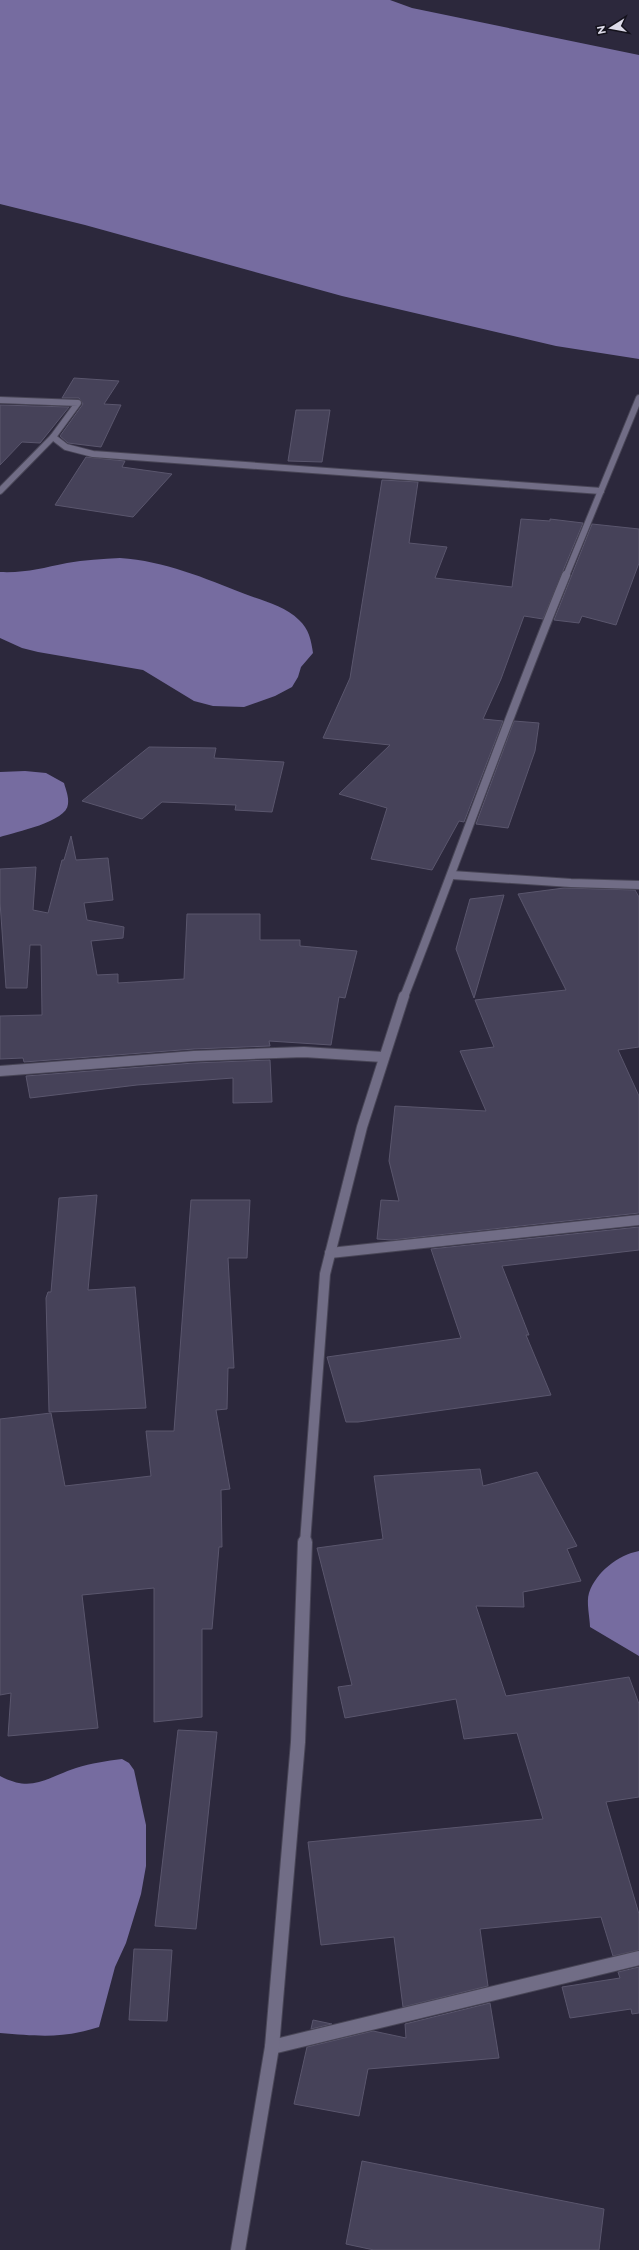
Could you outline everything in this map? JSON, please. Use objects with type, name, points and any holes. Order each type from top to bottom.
[{"type":"street","points":[[238,2250],[272,2047],[298,1742],[306,1506],[325,1274],[362,1127],[397,1014],[452,875],[535,650],[639,398]]},
{"type":"street","points":[[0,400],[78,403],[53,437],[0,491]]},
{"type":"street","points":[[53,437],[58,443],[71,449],[93,454],[292,467],[601,491]]},
{"type":"street","points":[[452,875],[571,883],[639,885]]},
{"type":"street","points":[[0,1071],[194,1056],[304,1052],[383,1058]]},
{"type":"street","points":[[330,1253],[639,1220]]},
{"type":"street","points":[[272,2047],[639,1958]]},
{"type":"shaded area","points":[[0,0],[390,0],[412,8],[639,55],[639,359],[556,346],[342,296],[85,225],[0,204]]},
{"type":"shaded area","points":[[120,558],[169,566],[281,607],[299,620],[305,627],[310,639],[313,653],[301,667],[298,677],[292,687],[275,696],[244,707],[213,706],[194,701],[143,670],[38,652],[22,648],[0,638],[0,572],[26,571],[73,562]]},
{"type":"shaded area","points":[[25,771],[46,773],[64,783],[68,796],[68,804],[59,816],[50,821],[0,837],[0,772]]},
{"type":"shaded area","points":[[639,1551],[639,1656],[590,1627],[588,1601],[592,1585],[602,1572],[623,1556]]},
{"type":"shaded area","points":[[122,1759],[129,1763],[134,1770],[146,1825],[146,1866],[141,1894],[126,1943],[115,1967],[99,2027],[86,2031],[50,2036],[0,2033],[0,1776],[11,1781],[30,1784],[82,1766]]},
{"type":"building","points":[[74,378],[119,381],[104,404],[121,405],[101,447],[68,443],[60,436],[83,404],[79,398],[62,398]]},
{"type":"building","points":[[0,405],[69,407],[40,443],[22,442],[0,465]]},
{"type":"building","points":[[296,410],[330,410],[322,462],[288,461]]},
{"type":"building","points":[[86,457],[125,461],[122,467],[172,474],[133,517],[55,505]]},
{"type":"building","points":[[382,480],[418,482],[409,543],[447,547],[435,578],[512,587],[521,519],[550,521],[550,519],[583,523],[543,619],[524,616],[501,679],[483,719],[503,721],[464,822],[459,821],[432,870],[371,859],[387,808],[339,794],[390,745],[323,738],[350,678]]},
{"type":"building","points":[[592,524],[639,529],[639,563],[616,625],[582,616],[579,623],[554,620]]},
{"type":"building","points":[[514,721],[539,723],[535,751],[508,828],[476,824]]},
{"type":"building","points":[[149,747],[216,748],[214,758],[284,762],[272,812],[235,810],[236,805],[162,802],[142,819],[82,801]]},
{"type":"building","points":[[71,836],[76,860],[108,858],[113,900],[84,903],[87,920],[124,927],[123,938],[91,941],[97,975],[118,974],[118,983],[184,979],[187,914],[260,914],[260,940],[300,940],[300,946],[357,951],[345,998],[339,997],[331,1045],[269,1041],[270,1046],[194,1049],[24,1062],[23,1058],[0,1059],[0,1016],[42,1015],[41,945],[30,945],[27,988],[6,988],[0,902],[0,869],[36,867],[33,910],[48,913],[62,860],[64,860]]},
{"type":"building","points":[[564,888],[635,890],[639,897],[639,1047],[618,1050],[639,1096],[639,1213],[392,1240],[377,1239],[381,1200],[399,1201],[389,1161],[395,1106],[486,1111],[460,1051],[494,1047],[475,1000],[566,990],[518,894]]},
{"type":"building","points":[[504,895],[474,998],[456,949],[470,899]]},
{"type":"building","points":[[270,1060],[272,1102],[233,1103],[233,1078],[137,1085],[30,1098],[26,1076],[194,1063]]},
{"type":"building","points":[[97,1195],[88,1290],[135,1287],[146,1408],[49,1412],[46,1298],[48,1292],[51,1292],[59,1198]]},
{"type":"building","points":[[191,1200],[250,1200],[247,1258],[228,1258],[234,1368],[228,1368],[227,1409],[216,1410],[230,1489],[221,1490],[222,1547],[219,1547],[212,1629],[202,1629],[202,1717],[154,1722],[154,1588],[82,1595],[98,1728],[8,1736],[11,1693],[0,1695],[0,1419],[51,1413],[65,1486],[151,1476],[146,1431],[174,1431]]},
{"type":"building","points":[[639,1227],[639,1250],[502,1266],[529,1335],[526,1335],[551,1395],[358,1422],[346,1422],[327,1357],[461,1338],[431,1249]]},
{"type":"building","points":[[480,1469],[483,1486],[537,1472],[577,1546],[567,1549],[581,1581],[523,1592],[524,1607],[476,1606],[506,1696],[629,1677],[639,1704],[639,1797],[606,1802],[639,1914],[639,1950],[613,1956],[601,1917],[480,1929],[488,1986],[403,2007],[394,1937],[321,1945],[308,1842],[543,1819],[517,1733],[464,1739],[456,1699],[345,1718],[338,1687],[352,1685],[317,1548],[383,1539],[374,1476]]},
{"type":"building","points":[[178,1730],[217,1732],[196,1929],[155,1926]]},
{"type":"building","points":[[134,1949],[172,1950],[167,2021],[129,2020]]},
{"type":"building","points":[[639,1967],[639,2013],[632,2014],[631,2009],[570,2018],[562,1987],[620,1978],[618,1972]]},
{"type":"building","points":[[490,2003],[499,2058],[368,2069],[359,2116],[294,2104],[307,2047],[373,2031],[406,2038],[405,2024]]},
{"type":"building","points":[[313,2020],[332,2024],[311,2029]]},
{"type":"building","points":[[362,2161],[604,2209],[599,2250],[374,2250],[346,2244]]}]
